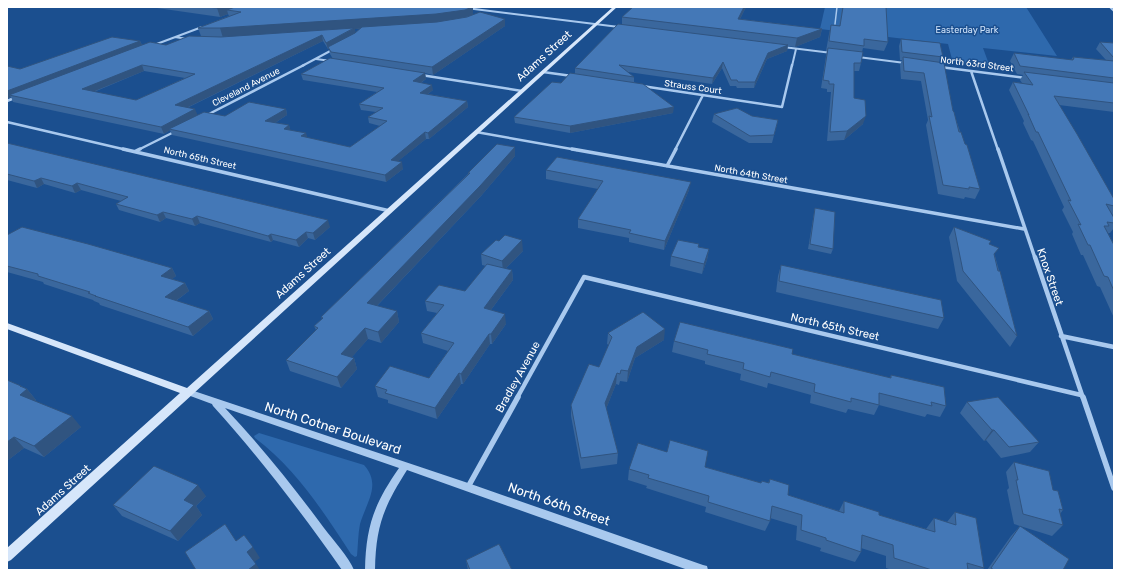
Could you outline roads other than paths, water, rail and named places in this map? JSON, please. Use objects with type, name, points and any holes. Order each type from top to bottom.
[{"type":"main road","name":"Adams Street","points":[[7,556],[615,7]]},
{"type":"main road","name":"North Cotner Boulevard","points":[[7,326],[188,392]]},
{"type":"street","points":[[458,7],[623,27]]},
{"type":"street","points":[[1110,7],[1114,11]]},
{"type":"street","points":[[486,14],[490,11]]},
{"type":"street","points":[[153,46],[209,25]]},
{"type":"street","points":[[175,37],[192,40]]},
{"type":"street","points":[[780,47],[836,54]]},
{"type":"street","name":"Cleveland Avenue","points":[[205,116],[336,48]]},
{"type":"street","name":"Strauss Court","points":[[636,85],[782,107],[796,49]]},
{"type":"street","points":[[852,56],[907,63]]},
{"type":"street","points":[[316,59],[334,62]]},
{"type":"street","name":"North 63rd Street","points":[[939,67],[1031,78]]},
{"type":"street","name":"Knox Street","points":[[971,71],[1114,488]]},
{"type":"street","points":[[543,72],[575,76]]},
{"type":"street","points":[[419,75],[522,91]]},
{"type":"street","points":[[7,101],[22,95]]},
{"type":"street","points":[[667,166],[703,95]]},
{"type":"street","name":"North 65th Street","points":[[7,122],[390,211]]},
{"type":"street","points":[[136,151],[177,130]]},
{"type":"street","name":"North 64th Street","points":[[476,132],[1024,229]]},
{"type":"street","name":"North 65th Street","points":[[584,277],[1081,395]]},
{"type":"street","name":"Bradley Avenue","points":[[468,487],[584,277]]},
{"type":"street","points":[[1061,336],[1114,347]]},
{"type":"street","name":"North Cotner Boulevard","points":[[188,392],[405,466],[385,498],[374,525],[370,546],[370,570]]},
{"type":"street","name":"North Cotner Boulevard","points":[[214,402],[237,426],[292,491],[349,570]]},
{"type":"street","name":"North 66th Street","points":[[405,466],[703,570]]},
{"type":"lane","points":[[835,24],[837,7]]},
{"type":"park label","name":"Easterday Park","points":[[967,30]]}]
